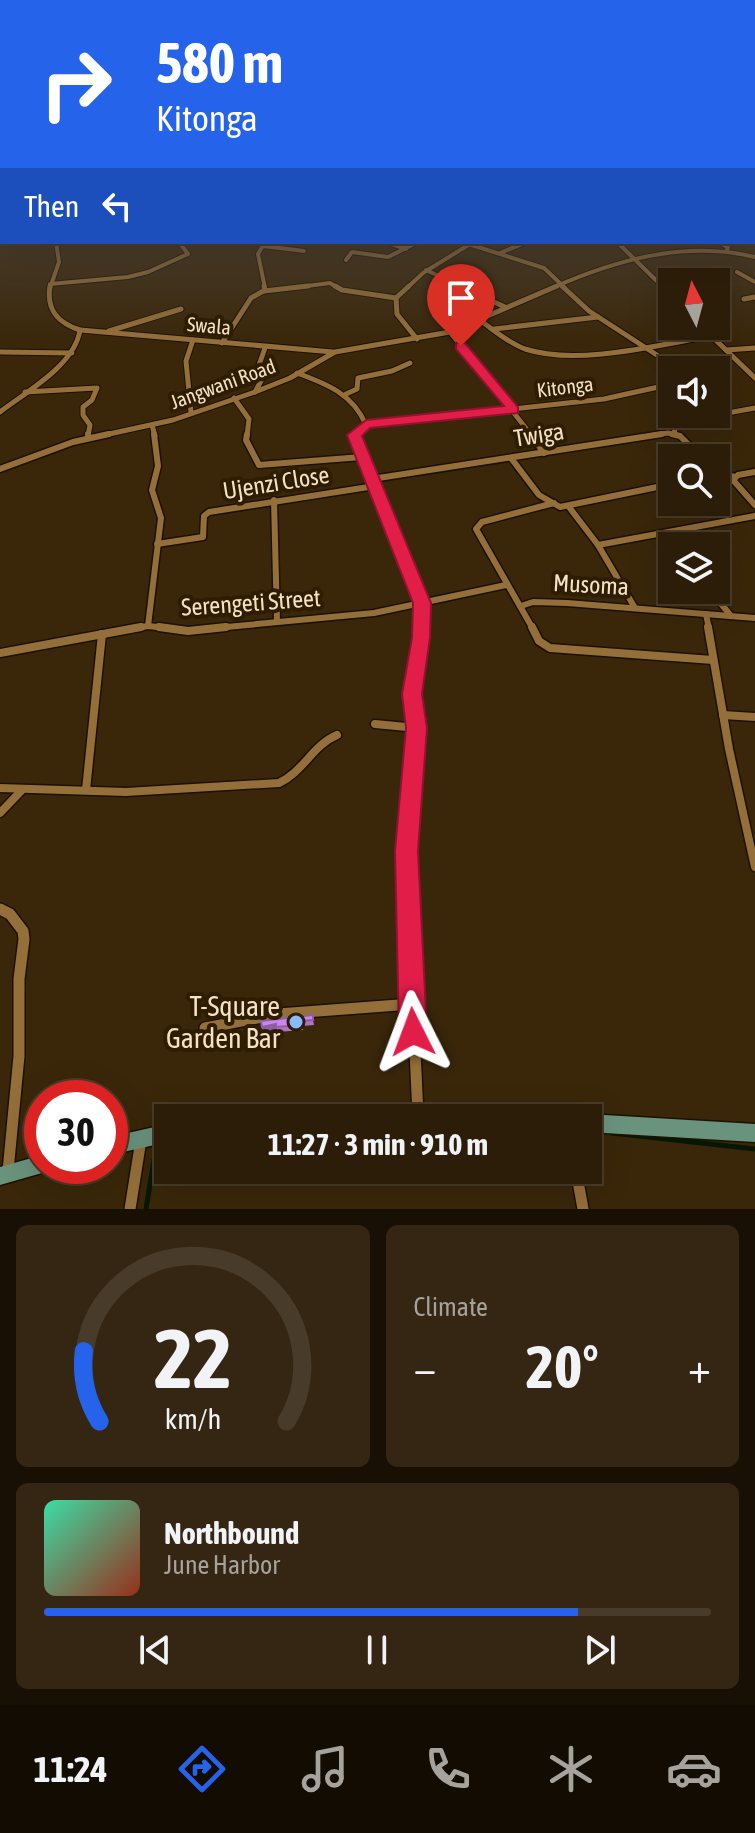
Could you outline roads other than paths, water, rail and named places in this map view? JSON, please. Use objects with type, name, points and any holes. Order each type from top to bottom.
[{"type":"main road","points":[[602,1124],[755,1133]]},
{"type":"main road","points":[[128,1141],[154,1136]]},
{"type":"main road","points":[[4,1175],[24,1169]]},
{"type":"street","points":[[0,412],[72,353],[80,339],[80,330],[62,324],[48,303],[50,284],[60,261],[56,244]]},
{"type":"street","points":[[50,284],[123,278],[148,272],[188,254],[180,244]]},
{"type":"street","points":[[261,292],[258,254],[264,244],[304,251]]},
{"type":"street","points":[[392,244],[406,249]]},
{"type":"street","points":[[346,260],[352,252],[385,258],[415,244]]},
{"type":"street","points":[[396,298],[426,270],[470,244],[544,268],[598,317],[659,356]]},
{"type":"street","points":[[500,253],[522,244]]},
{"type":"street","points":[[619,244],[658,282]]},
{"type":"street","points":[[721,244],[728,247],[727,250],[755,257]]},
{"type":"street","name":"Jangwani Road","points":[[0,469],[89,438],[152,425],[255,392],[335,352],[450,332],[632,257],[727,250]]},
{"type":"street","points":[[426,270],[505,307]]},
{"type":"street","points":[[737,272],[755,282]]},
{"type":"street","points":[[249,293],[334,284],[342,290],[396,298]]},
{"type":"street","points":[[552,290],[568,292]]},
{"type":"street","points":[[222,343],[243,307],[261,292]]},
{"type":"street","points":[[744,299],[755,297]]},
{"type":"street","points":[[396,298],[397,314],[417,339]]},
{"type":"street","points":[[103,332],[181,309]]},
{"type":"street","points":[[494,329],[598,317]]},
{"type":"street","points":[[478,319],[518,346],[535,352],[602,350],[681,340]]},
{"type":"street","name":"Swala","points":[[80,330],[335,352]]},
{"type":"street","points":[[450,332],[544,453]]},
{"type":"street","points":[[191,412],[186,361],[193,340]]},
{"type":"street","points":[[715,340],[754,376]]},
{"type":"street","points":[[255,392],[262,379],[259,365],[265,348]]},
{"type":"street","points":[[726,350],[755,348]]},
{"type":"street","points":[[0,352],[72,353]]},
{"type":"street","points":[[346,394],[357,389],[358,378],[392,371],[410,363]]},
{"type":"street","points":[[297,373],[346,394],[362,412],[366,425],[354,435],[422,603],[421,638],[412,694],[417,728],[406,851],[417,1104]]},
{"type":"street","name":"Kitonga","points":[[366,425],[513,410],[627,395],[658,387]]},
{"type":"street","points":[[23,393],[97,388],[92,400],[83,407],[85,420],[90,425],[87,432],[89,438]]},
{"type":"street","points":[[234,398],[249,419],[246,440],[259,465],[362,457]]},
{"type":"street","points":[[686,444],[674,434],[676,424],[755,408]]},
{"type":"street","points":[[148,626],[161,518],[152,490],[161,457],[152,425]]},
{"type":"street","name":"Twiga","points":[[374,483],[511,458],[674,434]]},
{"type":"street","points":[[511,458],[539,495],[560,507],[658,487]]},
{"type":"street","points":[[730,476],[755,472]]},
{"type":"street","points":[[735,477],[736,487],[755,505]]},
{"type":"street","name":"Ujenzi Close","points":[[157,544],[203,537],[204,516],[209,512],[374,483]]},
{"type":"street","points":[[274,500],[277,621]]},
{"type":"street","points":[[554,503],[486,520],[477,526],[478,536],[539,641],[546,647],[713,660]]},
{"type":"street","points":[[569,507],[598,545],[635,608]]},
{"type":"street","points":[[674,532],[755,516]]},
{"type":"street","points":[[598,545],[658,535]]},
{"type":"street","name":"Serengeti Street","points":[[0,653],[148,626],[188,631],[374,613],[506,585]]},
{"type":"street","name":"Musoma","points":[[521,606],[533,602],[755,618]]},
{"type":"street","points":[[721,604],[731,616]]},
{"type":"street","points":[[706,614],[723,715],[752,839],[755,867]]},
{"type":"street","points":[[86,790],[102,634]]},
{"type":"street","points":[[723,715],[755,717]]},
{"type":"street","points":[[375,724],[417,728]]},
{"type":"street","points":[[0,788],[126,792],[282,782],[325,739],[337,735]]},
{"type":"street","points":[[0,813],[22,790]]},
{"type":"street","points":[[0,909],[10,914],[23,931],[24,939],[19,979],[19,1056],[4,1175]]},
{"type":"street","points":[[205,1028],[278,1014],[412,1004]]},
{"type":"street","points":[[130,1209],[141,1138]]},
{"type":"street","points":[[579,1184],[583,1209]]},
{"type":"waterway","points":[[612,1133],[755,1149]]},
{"type":"waterway","points":[[146,1209],[154,1160]]},
{"type":"place","name":"T-Square Garden Bar","points":[[296,1022]]}]
